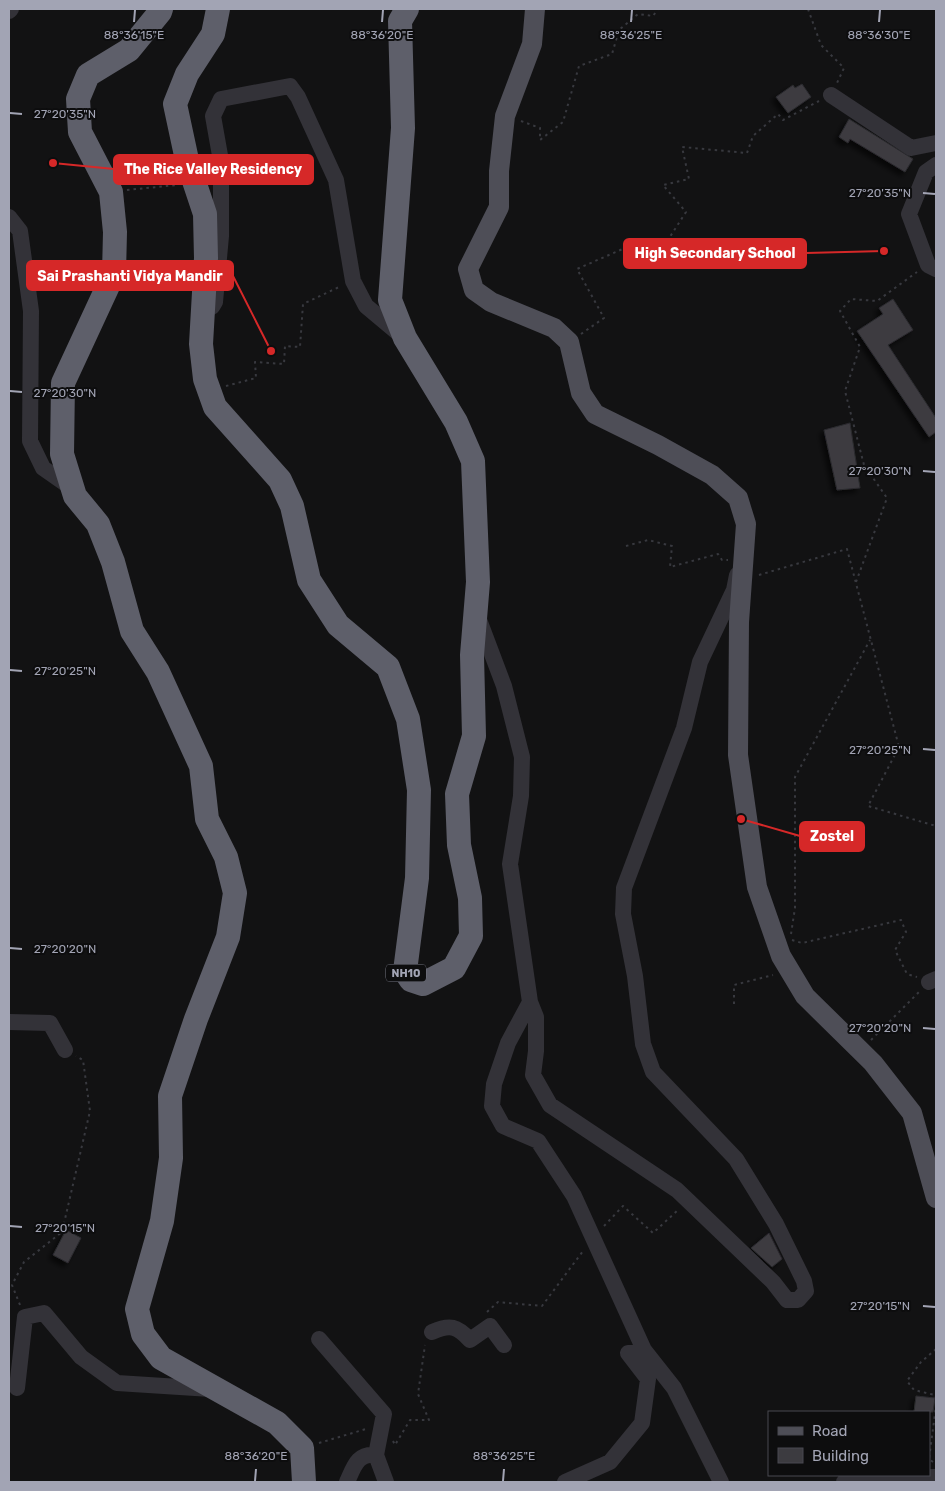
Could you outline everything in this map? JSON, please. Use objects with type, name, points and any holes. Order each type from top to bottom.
[{"type":"highway","points":[[161,9],[129,50],[88,75],[78,99],[80,132],[111,192],[115,232],[114,273],[63,383],[62,454],[75,496],[98,524],[113,562],[132,631],[158,672],[201,766],[207,819],[226,857],[235,893],[228,937],[196,1019],[170,1096],[171,1158],[162,1221],[137,1309],[143,1334],[161,1358],[278,1423],[302,1448],[304,1482]]},
{"type":"highway","name":"NH10","points":[[218,9],[213,34],[187,74],[175,104],[187,160],[205,214],[206,258],[201,344],[206,379],[216,407],[280,480],[292,506],[309,580],[338,625],[388,667],[408,719],[419,790],[417,878],[405,970],[411,980],[423,984],[454,968],[471,936],[470,898],[459,845],[456,794],[474,736],[472,655],[478,582],[473,461],[456,422],[405,338],[390,300],[403,128],[400,21],[407,9]]},
{"type":"main road","points":[[536,9],[532,44],[505,116],[499,171],[499,207],[468,269],[474,290],[490,302],[554,328],[569,342],[581,393],[595,414],[658,445],[712,475],[738,498],[746,524],[739,622],[738,755],[757,887],[781,956],[805,996],[873,1063],[912,1113],[936,1198]]},
{"type":"street","points":[[202,328],[215,302],[221,236],[221,161],[212,116],[221,98],[290,86],[298,97],[336,180],[352,280],[366,306],[405,338]]},
{"type":"street","points":[[830,95],[911,148],[936,143]]},
{"type":"street","points":[[932,267],[909,214],[926,172],[936,165]]},
{"type":"street","points":[[9,217],[20,231],[31,311],[30,441],[43,468],[73,489]]},
{"type":"street","points":[[475,610],[504,686],[522,756],[522,796],[510,864],[530,1002],[536,1017],[536,1051],[533,1076],[550,1105],[631,1157],[677,1190],[773,1282],[787,1300],[798,1300],[806,1291],[804,1281],[776,1224],[736,1159],[653,1072],[643,1044],[635,976],[623,914],[624,888],[684,728],[700,662],[734,590],[746,542]]},
{"type":"street","points":[[530,1002],[508,1044],[494,1084],[492,1106],[503,1126],[538,1141],[574,1196],[644,1350],[674,1388],[720,1482]]},
{"type":"street","points":[[9,1022],[50,1023],[65,1050]]},
{"type":"street","points":[[17,1388],[25,1317],[44,1313],[81,1357],[117,1383],[214,1389]]},
{"type":"street","points":[[432,1332],[447,1326],[459,1328],[470,1340],[490,1326],[504,1345]]},
{"type":"street","points":[[319,1339],[384,1414],[376,1455],[386,1482]]},
{"type":"street","points":[[565,1482],[610,1462],[642,1423],[648,1380],[628,1353],[644,1350]]},
{"type":"street","points":[[347,1482],[358,1459],[368,1454],[376,1455]]},
{"type":"street","points":[[844,1482],[848,1478],[936,1476]]},
{"type":"path","points":[[505,116],[540,128],[540,140],[562,122],[579,66],[612,54],[619,30],[638,14],[653,16],[658,9]]},
{"type":"path","points":[[569,342],[604,318],[577,269],[634,244],[664,246],[686,212],[663,185],[689,179],[682,147],[747,153],[753,136],[778,114],[783,120],[830,95],[844,68],[821,45],[808,9]]},
{"type":"path","points":[[111,192],[195,183]]},
{"type":"path","points":[[856,582],[887,498],[864,465],[846,391],[860,346],[840,311],[851,300],[877,301],[932,267]]},
{"type":"path","points":[[210,390],[256,378],[255,362],[284,364],[284,346],[300,347],[303,304],[352,280]]},
{"type":"path","points":[[626,546],[648,540],[672,546],[670,567],[718,554],[722,560],[732,560],[746,542]]},
{"type":"path","points":[[743,579],[847,549],[899,747],[868,806],[936,826]]},
{"type":"path","points":[[789,946],[794,908],[796,777],[871,639]]},
{"type":"path","points":[[790,940],[802,943],[901,920],[906,932],[895,950],[907,974],[933,981]]},
{"type":"path","points":[[734,1004],[734,984],[790,970]]},
{"type":"path","points":[[860,1050],[933,981]]},
{"type":"path","points":[[25,1317],[12,1285],[24,1262],[62,1232],[90,1111],[83,1060],[65,1050]]},
{"type":"path","points":[[490,1326],[484,1315],[498,1302],[542,1306],[593,1238],[623,1206],[653,1233],[688,1202]]},
{"type":"path","points":[[382,1422],[395,1445],[410,1420],[429,1420],[418,1394],[427,1336],[432,1332]]},
{"type":"path","points":[[936,1349],[920,1362],[907,1381],[914,1390],[936,1395],[936,1398]]},
{"type":"path","points":[[930,1451],[936,1406]]},
{"type":"path","points":[[302,1448],[366,1428],[376,1455]]},
{"type":"building","points":[[802,84],[811,97],[788,113],[776,97],[793,85],[795,88]]},
{"type":"building","points":[[849,119],[913,159],[905,172],[850,139],[848,143],[839,137]]},
{"type":"building","points":[[893,299],[913,330],[888,345],[936,418],[936,432],[929,437],[857,331],[883,314],[879,308]]},
{"type":"building","points":[[850,423],[860,488],[837,490],[824,430]]},
{"type":"building","points":[[66,1230],[81,1238],[68,1263],[53,1255]]},
{"type":"building","points":[[769,1233],[782,1259],[772,1267],[751,1248]]},
{"type":"building","points":[[916,1396],[935,1398],[933,1412],[914,1411]]},
{"type":"place","name":"The Rice Valley Residency","points":[[53,163]]},
{"type":"place","name":"High Secondary School","points":[[884,251]]},
{"type":"place","name":"Sai Prashanti Vidya Mandir","points":[[271,351]]},
{"type":"place","name":"Zostel","points":[[741,819]]}]
